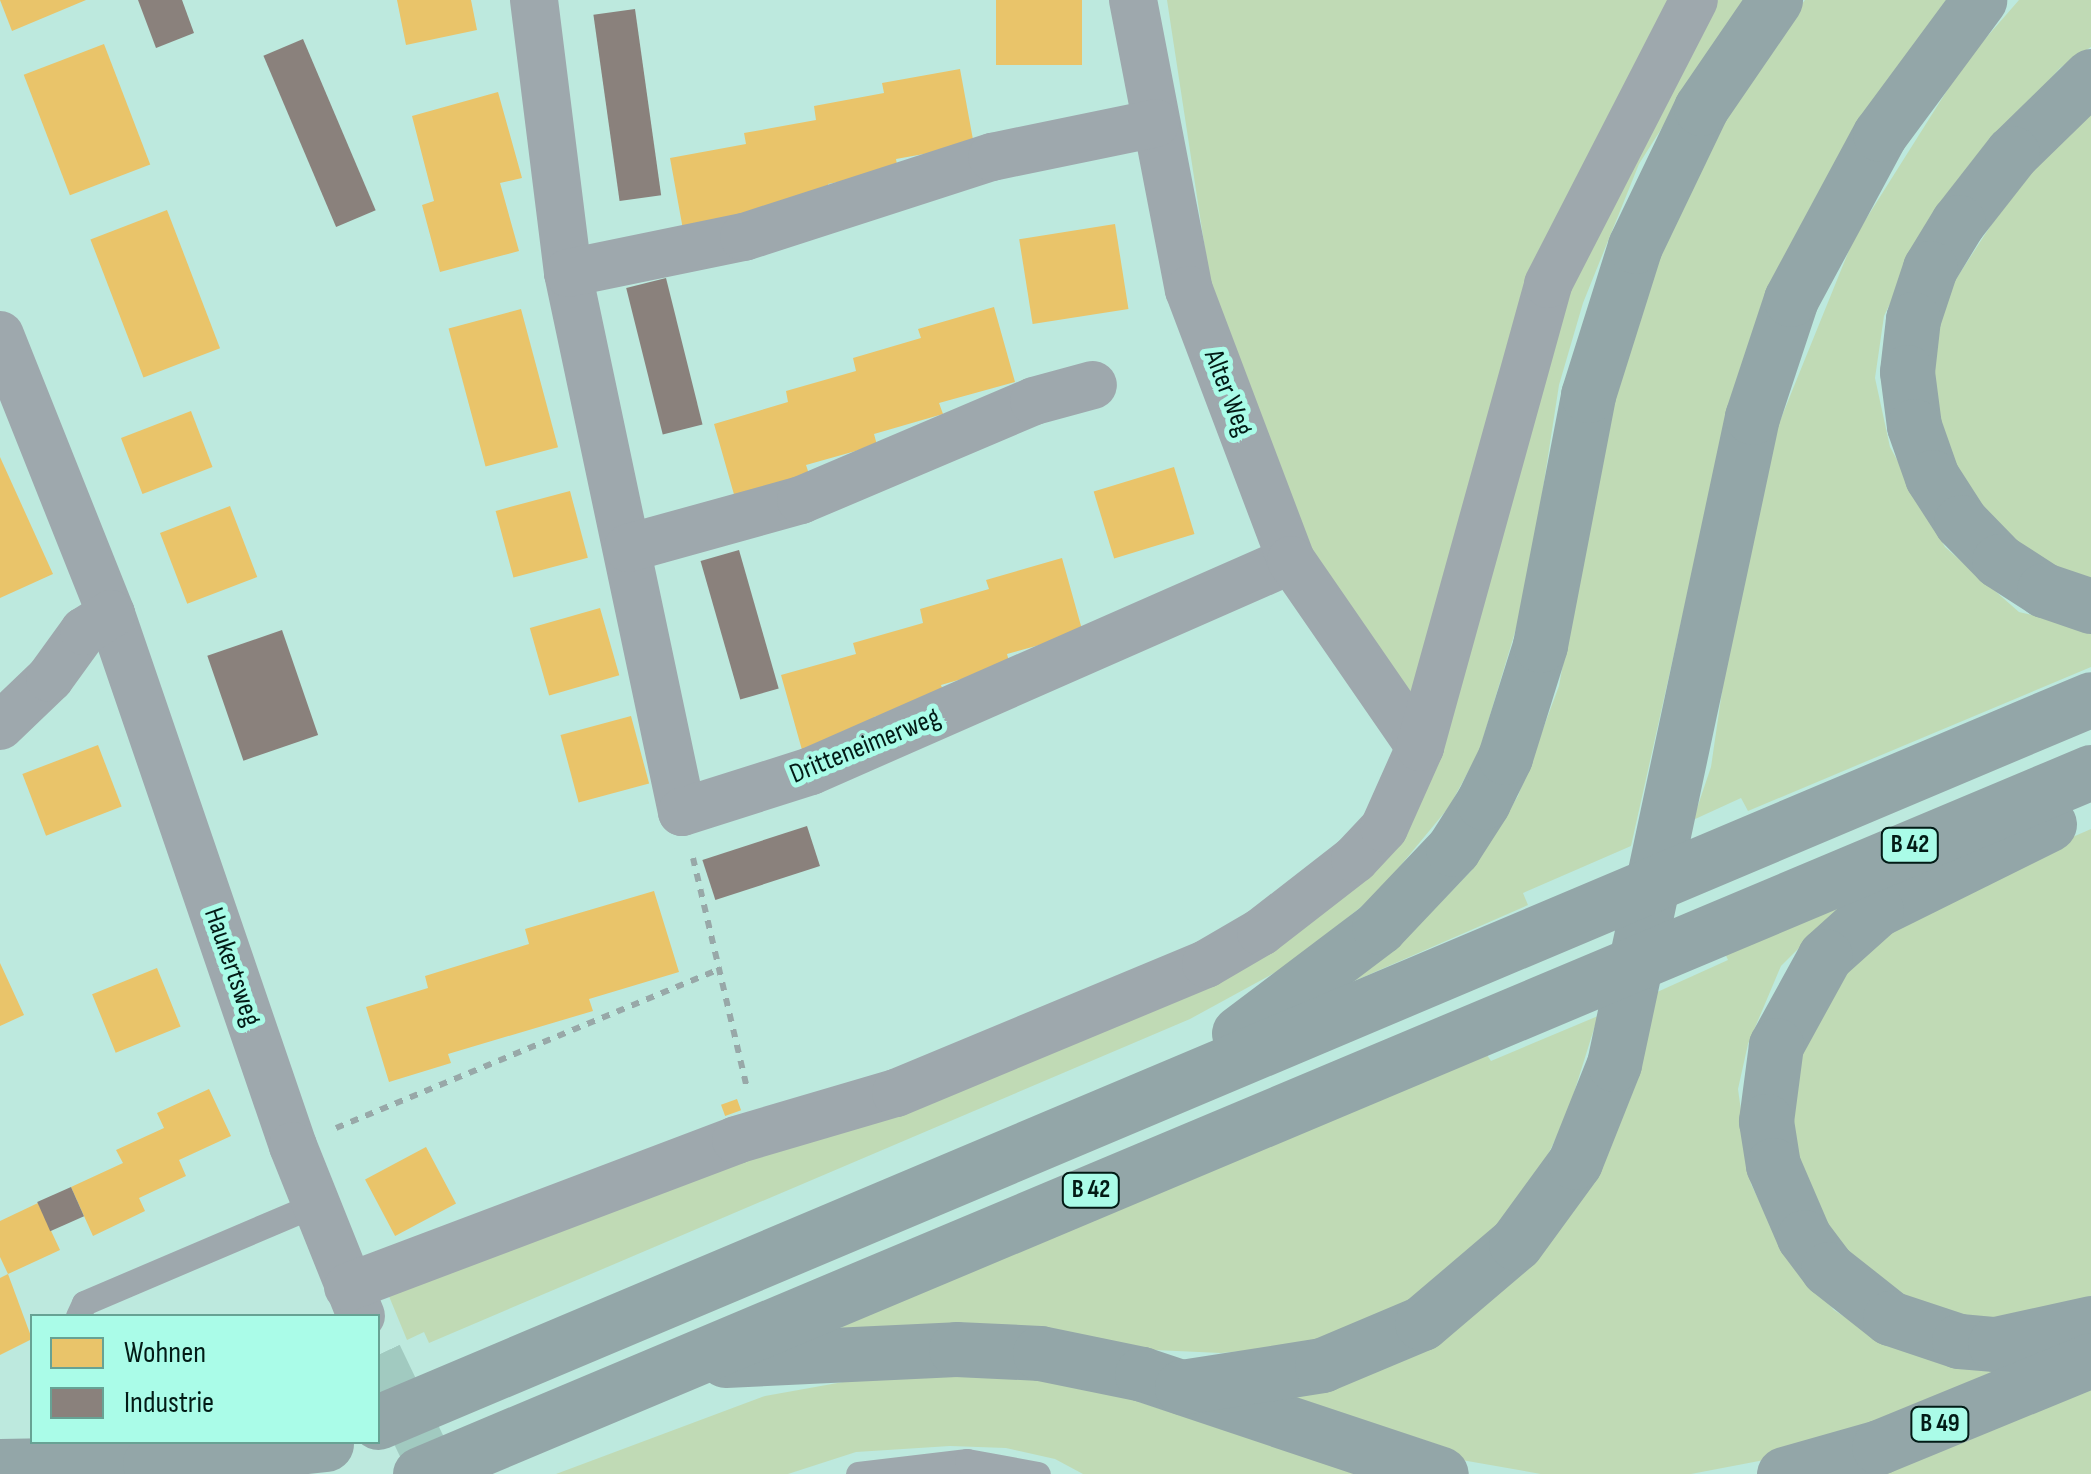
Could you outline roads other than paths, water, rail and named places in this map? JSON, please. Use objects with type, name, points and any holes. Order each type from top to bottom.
[{"type":"highway","points":[[1164,1088],[1379,927],[1453,850],[1483,802],[1506,757],[1540,645],[1588,395],[1636,246],[1702,108],[1775,0]]},
{"type":"highway","points":[[1182,1386],[1322,1365],[1422,1323],[1516,1243],[1575,1162],[1614,1064],[1752,416],[1791,299],[1880,134],[1979,0]]},
{"type":"highway","points":[[2091,76],[2012,153],[1958,222],[1930,268],[1913,319],[1907,372],[1926,460],[1961,522],[2014,570],[2091,606]]},
{"type":"highway","name":"B 42","points":[[380,1421],[1742,842],[2091,699]]},
{"type":"highway","name":"B 42","points":[[420,1474],[1729,919],[2091,772]]},
{"type":"highway","points":[[2091,803],[1876,910],[1849,932],[1790,1009],[1766,1081],[1766,1121],[1773,1165],[1804,1237],[1838,1278],[1890,1318],[1960,1341],[1995,1344],[2091,1323]]},
{"type":"highway","points":[[688,1362],[996,1350],[1081,1360],[1182,1386],[1440,1474]]},
{"type":"highway","name":"B 49","points":[[1784,1474],[1879,1447],[2091,1360]]},
{"type":"highway","points":[[0,1466],[150,1463],[321,1444]]},
{"type":"highway","points":[[257,1474],[328,1444]]},
{"type":"street","points":[[534,0],[568,273],[628,548],[802,500],[1034,401],[1093,385]]},
{"type":"street","name":"Alter Weg","points":[[1133,0],[1189,290],[1291,560],[1420,746]]},
{"type":"street","points":[[354,1302],[757,1134],[896,1093],[1206,964],[1261,932],[1318,890],[1384,828],[1420,746],[1548,284],[1694,0]]},
{"type":"street","points":[[568,273],[744,238],[992,157],[1156,122]]},
{"type":"street","name":"Haukertsweg","points":[[0,335],[111,614],[293,1146],[354,1302]]},
{"type":"street","name":"Dritteneimerweg","points":[[628,548],[682,812],[812,771],[1291,560]]},
{"type":"street","points":[[0,726],[50,678],[84,631],[111,614]]},
{"type":"lane","points":[[79,1314],[84,1303],[316,1204]]},
{"type":"lane","points":[[858,1474],[967,1461],[1038,1474]]},
{"type":"tunnel","points":[[380,1359],[435,1474]]}]
